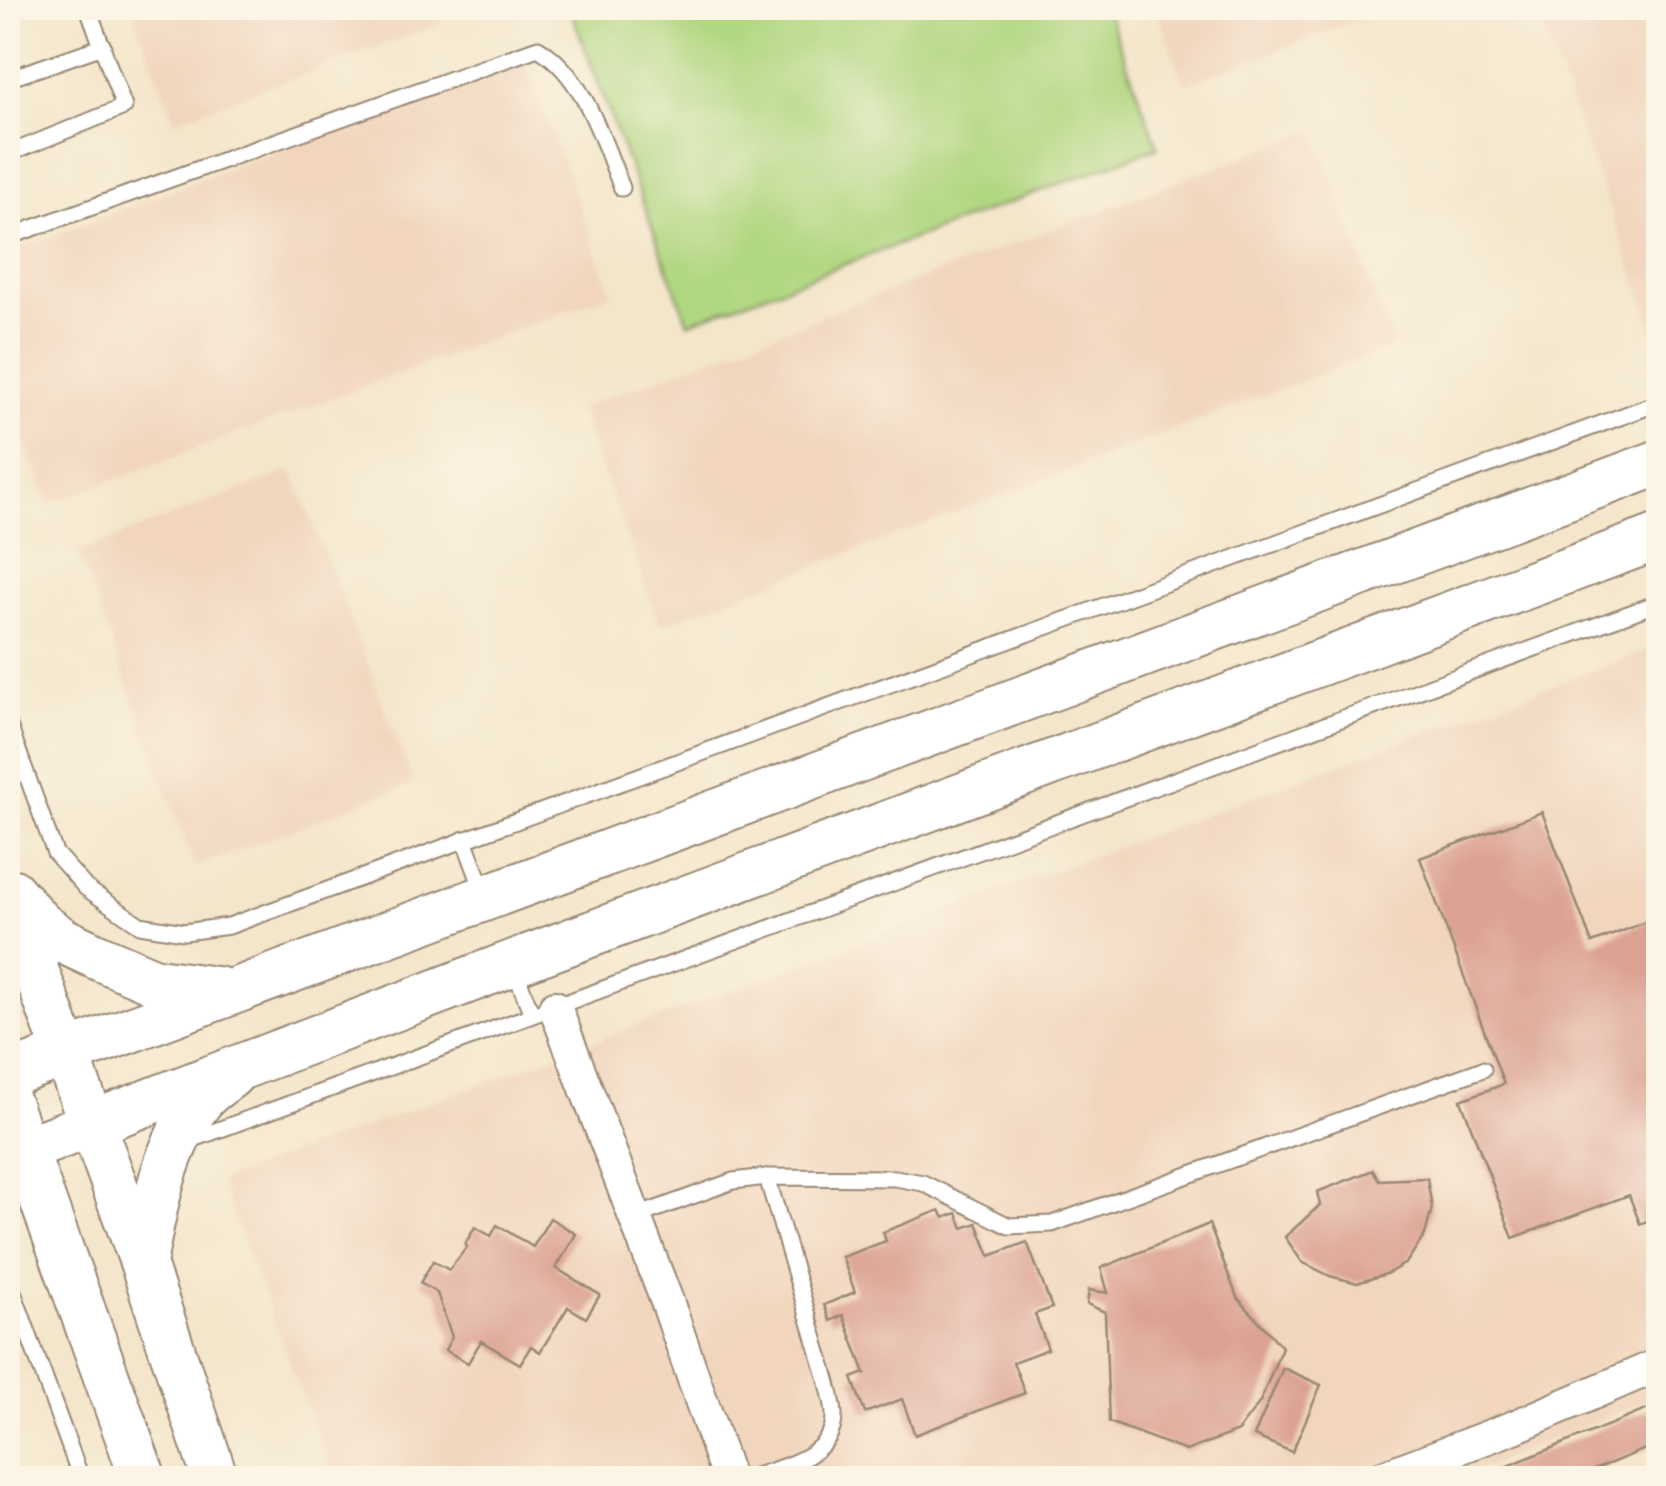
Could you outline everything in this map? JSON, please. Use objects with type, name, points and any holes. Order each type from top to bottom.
[{"type":"main road","points":[[8,1075],[1658,463]]},
{"type":"main road","points":[[26,1149],[1658,536]]},
{"type":"main road","points":[[8,887],[40,924],[98,958],[154,981],[227,992]]},
{"type":"main road","points":[[8,895],[143,1263],[215,1478]]},
{"type":"main road","points":[[486,897],[513,963]]},
{"type":"main road","points":[[143,1263],[155,1203],[175,1146],[201,1100],[240,1068]]},
{"type":"main road","points":[[8,1104],[143,1478]]},
{"type":"street","points":[[543,1011],[634,1217],[728,1478]]},
{"type":"street","points":[[1380,1478],[1514,1428],[1658,1365]]},
{"type":"lane","points":[[8,154],[124,108],[88,8]]},
{"type":"lane","points":[[8,79],[103,46]]},
{"type":"lane","points":[[8,237],[538,48],[556,58],[590,110],[622,188]]},
{"type":"lane","points":[[8,723],[56,852],[86,888],[140,924],[184,932],[228,926],[1658,403]]},
{"type":"lane","points":[[175,1146],[1658,604]]},
{"type":"lane","points":[[464,839],[486,897]]},
{"type":"lane","points":[[513,963],[543,1011]]},
{"type":"lane","points":[[634,1217],[733,1182],[767,1176],[895,1178],[923,1183],[1009,1226],[1052,1224],[1483,1069]]},
{"type":"lane","points":[[749,1478],[782,1468],[818,1450],[831,1432],[834,1416],[828,1383],[767,1176]]},
{"type":"lane","points":[[8,1278],[82,1478]]},
{"type":"shaded area","points":[[132,8],[437,8],[443,23],[174,121]]},
{"type":"shaded area","points":[[1156,8],[1389,8],[1185,85]]},
{"type":"shaded area","points":[[1536,8],[1658,8],[1658,338],[1657,338]]},
{"type":"shaded area","points":[[523,56],[612,294],[49,504],[8,397],[8,253]]},
{"type":"shaded area","points":[[1314,130],[1394,346],[660,625],[579,408]]},
{"type":"shaded area","points":[[292,470],[414,783],[195,867],[78,552]]},
{"type":"shaded area","points":[[1658,646],[1658,1397],[1458,1478],[334,1478],[220,1181]]},
{"type":"green space","points":[[570,8],[1106,8],[1158,147],[688,323]]},
{"type":"building","points":[[1542,812],[1592,943],[1658,917],[1658,1217],[1640,1224],[1629,1195],[1513,1238],[1461,1100],[1504,1084],[1420,858]]},
{"type":"building","points":[[1373,1170],[1379,1180],[1427,1178],[1432,1208],[1425,1235],[1406,1263],[1357,1283],[1330,1276],[1302,1262],[1285,1237],[1320,1205],[1317,1192]]},
{"type":"building","points":[[940,1210],[944,1218],[957,1213],[963,1228],[977,1223],[990,1256],[1027,1242],[1052,1308],[1035,1314],[1048,1349],[1013,1362],[1025,1393],[915,1435],[902,1399],[865,1413],[852,1378],[865,1373],[843,1315],[830,1321],[824,1305],[855,1292],[842,1257],[886,1241],[883,1232]]},
{"type":"building","points":[[550,1218],[576,1234],[556,1268],[600,1295],[586,1318],[568,1307],[540,1352],[531,1346],[520,1364],[481,1341],[468,1363],[445,1350],[452,1337],[437,1293],[420,1283],[433,1261],[449,1270],[467,1247],[475,1227],[491,1236],[497,1225],[533,1247]]},
{"type":"building","points":[[1209,1224],[1237,1297],[1282,1347],[1260,1402],[1238,1431],[1186,1451],[1109,1422],[1105,1312],[1087,1304],[1089,1290],[1108,1293],[1101,1268]]},
{"type":"building","points":[[1283,1368],[1321,1385],[1292,1452],[1254,1436]]},
{"type":"building","points":[[1658,1405],[1658,1444],[1574,1478],[1478,1478]]}]
